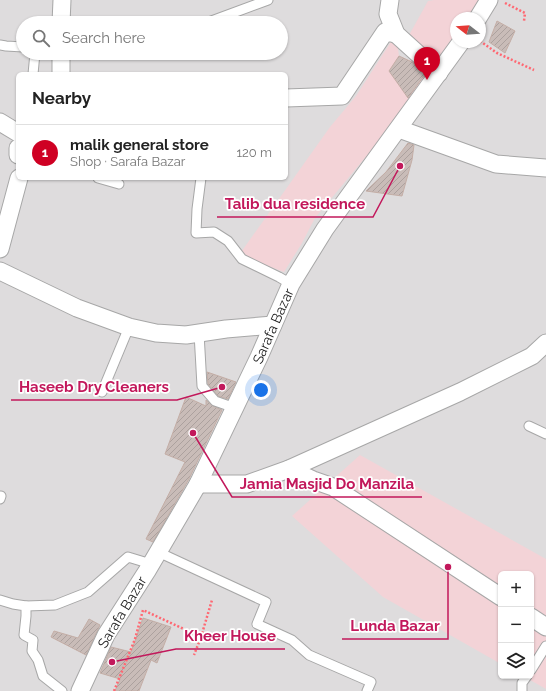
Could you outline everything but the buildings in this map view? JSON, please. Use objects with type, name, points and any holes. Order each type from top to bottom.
[{"type":"street","points":[[61,16],[62,0]]},
{"type":"street","points":[[390,0],[388,14],[396,34],[439,73]]},
{"type":"street","points":[[482,12],[489,0]]},
{"type":"street","points":[[288,98],[342,96],[385,32],[396,34]]},
{"type":"street","name":"Sarafa Bazar","points":[[80,691],[106,635],[198,484],[259,358],[291,284],[326,229],[458,48]]},
{"type":"street","points":[[60,60],[61,72]]},
{"type":"street","points":[[0,122],[16,132]]},
{"type":"street","points":[[399,129],[496,164],[546,168]]},
{"type":"street","points":[[0,249],[18,180]]},
{"type":"street","points":[[0,271],[76,308],[129,327],[156,334],[186,335],[226,329],[273,325]]},
{"type":"street","points":[[198,484],[248,484],[289,469],[460,392],[532,356],[546,343]]},
{"type":"street","points":[[289,469],[333,487],[498,595]]},
{"type":"lane","points":[[225,16],[268,0]]},
{"type":"lane","points":[[0,45],[16,47]]},
{"type":"lane","points":[[33,72],[34,60]]},
{"type":"lane","points":[[105,180],[119,184]]},
{"type":"lane","points":[[201,180],[196,233],[214,232],[228,241],[242,259],[291,284]]},
{"type":"lane","points":[[102,392],[129,327]]},
{"type":"lane","points":[[199,333],[202,386],[215,401],[235,408]]},
{"type":"lane","points":[[530,426],[546,434]]},
{"type":"lane","points":[[0,600],[26,606],[56,605],[88,592],[128,557],[154,558],[266,602],[257,624],[292,640],[309,655],[371,682],[367,691]]},
{"type":"lane","points":[[26,606],[24,634],[33,640],[32,651],[38,660],[43,676],[62,691]]},
{"type":"lane","points":[[534,665],[546,646]]},
{"type":"lane","points":[[522,691],[522,683],[525,679]]},
{"type":"path","points":[[499,0],[525,12],[524,21]]},
{"type":"path","points":[[486,46],[497,53],[534,70]]},
{"type":"path","points":[[194,655],[212,600]]},
{"type":"path","points":[[114,691],[135,639],[143,610],[201,637]]},
{"type":"shaded area","points":[[0,0],[546,0],[546,691],[0,691]]},
{"type":"shaded area","points":[[479,0],[472,12],[450,12],[450,46],[437,66],[408,37],[428,1]]},
{"type":"shaded area","points":[[396,34],[399,56],[439,73],[374,147],[315,218],[284,272],[239,255],[330,127],[356,96]]},
{"type":"shaded area","points":[[360,455],[546,559],[546,689],[528,679],[534,679],[534,571],[498,571],[498,662],[383,597],[292,516]]},
{"type":"place","name":"malik general store","points":[[427,80]]},
{"type":"place","name":"Talib dua residence","points":[[400,166]]},
{"type":"place","name":"Haseeb Dry Cleaners","points":[[222,387]]},
{"type":"place","name":"Jamia Masjid Do Manzila","points":[[193,433]]},
{"type":"place","name":"Lunda Bazar","points":[[448,567]]},
{"type":"place","name":"Kheer House","points":[[112,662]]}]
